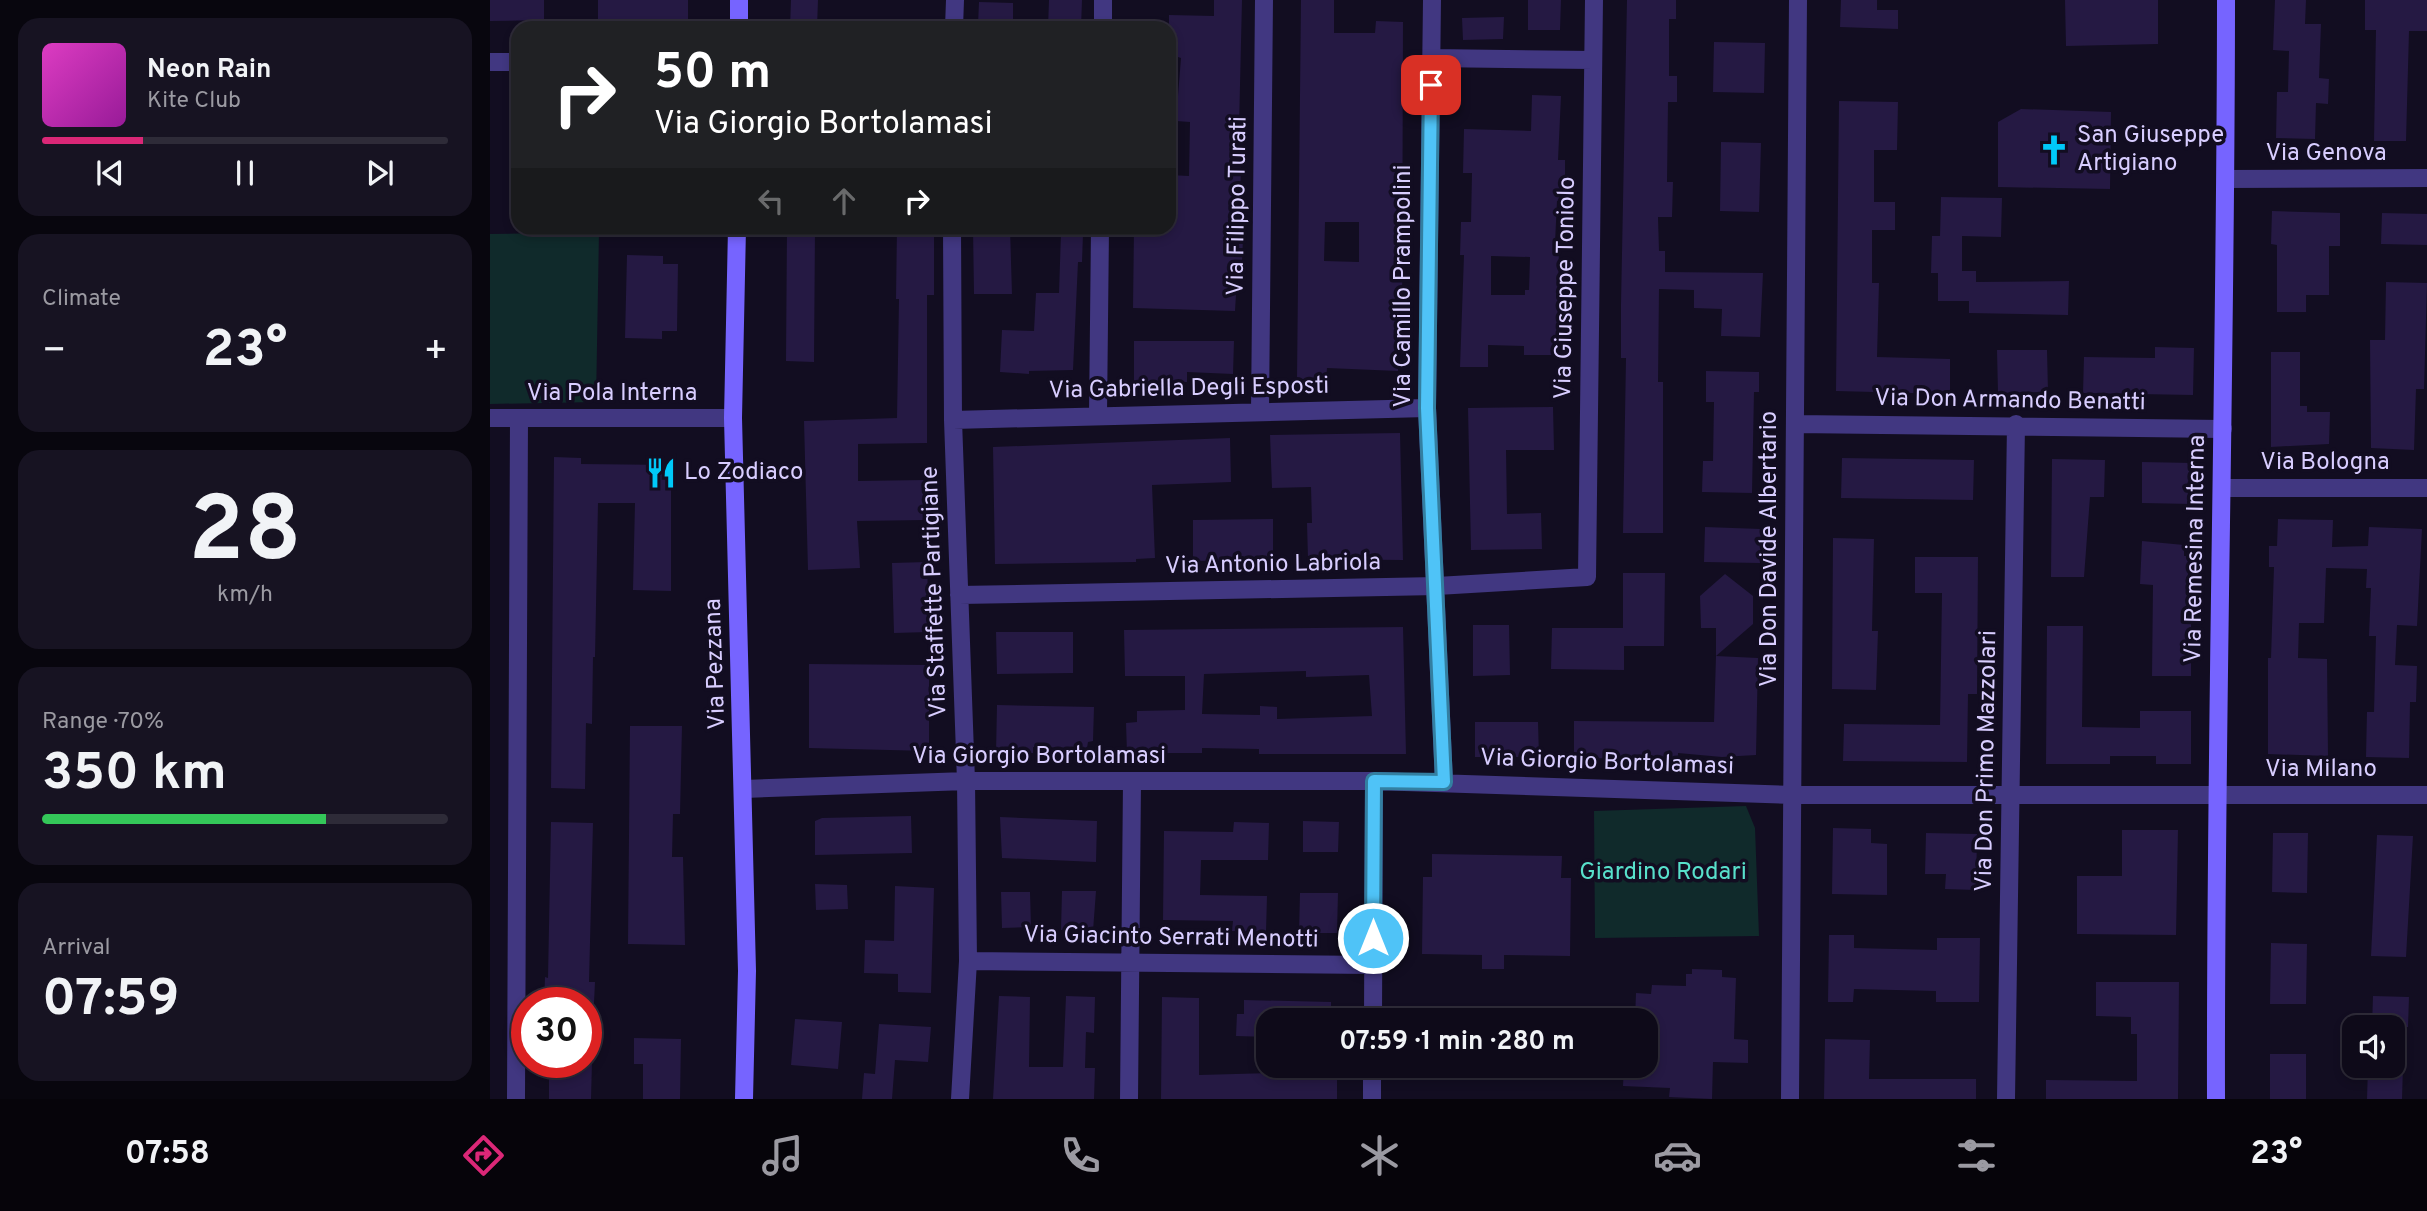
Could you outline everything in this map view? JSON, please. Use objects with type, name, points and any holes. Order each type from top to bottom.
[{"type":"street","points":[[739,0],[739,21]]},
{"type":"street","points":[[954,21],[955,0]]},
{"type":"street","points":[[1102,21],[1103,0]]},
{"type":"street","name":"Via Filippo Turati","points":[[1260,412],[1264,0]]},
{"type":"street","name":"Via Camillo Prampolini","points":[[1432,0],[1427,408],[1444,782]]},
{"type":"street","name":"Via Giuseppe Toniolo","points":[[1587,577],[1594,0]]},
{"type":"street","name":"Via Don Davide Albertario","points":[[1790,1099],[1798,0]]},
{"type":"street","name":"Via Remesina Interna","points":[[2216,1099],[2215,794],[2223,429],[2226,0]]},
{"type":"street","points":[[1431,58],[1593,60]]},
{"type":"street","points":[[490,62],[511,62]]},
{"type":"street","name":"Via Genova","points":[[2226,178],[2427,178]]},
{"type":"street","name":"Via Pezzana","points":[[737,235],[733,418],[747,971],[744,1099]]},
{"type":"street","name":"Via Staffette Partigiane","points":[[952,235],[953,420],[966,781],[968,961],[960,1099]]},
{"type":"street","points":[[1098,416],[1100,235]]},
{"type":"street","name":"Via Gabriella Degli Esposti","points":[[953,420],[1427,408]]},
{"type":"street","name":"Via Pola Interna","points":[[490,418],[733,418]]},
{"type":"street","points":[[516,1099],[519,418]]},
{"type":"street","name":"Via Don Armando Benatti","points":[[1795,424],[2016,424],[2223,429]]},
{"type":"street","name":"Via Don Primo Mazzolari","points":[[2006,1099],[2016,424]]},
{"type":"street","name":"Via Bologna","points":[[2222,488],[2427,488]]},
{"type":"street","name":"Via Antonio Labriola","points":[[960,594],[1437,586],[1587,577]]},
{"type":"street","name":"Via Giorgio Bortolamasi","points":[[744,789],[966,781],[1374,781],[1792,794],[2215,794]]},
{"type":"street","points":[[1129,1099],[1132,781]]},
{"type":"street","points":[[1373,1008],[1374,781]]},
{"type":"street","name":"Via Milano","points":[[2215,794],[2427,795]]},
{"type":"street","name":"Via Giacinto Serrati Menotti","points":[[968,961],[1373,965]]},
{"type":"street","points":[[1372,1078],[1372,1099]]},
{"type":"green space","points":[[490,234],[599,235],[596,402],[490,404]]},
{"type":"green space","name":"Giardino Rodari","points":[[1746,806],[1755,828],[1759,936],[1595,938],[1594,811]]},
{"type":"building","points":[[490,0],[544,0],[544,20],[490,21]]},
{"type":"building","points":[[598,0],[688,0],[688,19],[598,20]]},
{"type":"building","points":[[791,0],[818,0],[817,21],[790,21]]},
{"type":"building","points":[[1049,0],[1082,0],[1081,21],[1048,21]]},
{"type":"building","points":[[1214,0],[1242,0],[1239,239],[1243,239],[1242,262],[1238,262],[1235,311],[1133,308],[1134,235],[1176,235],[1176,175],[1189,176],[1190,122],[1176,121],[1181,58],[1176,56],[1176,21],[1169,21],[1169,15],[1214,16]]},
{"type":"building","points":[[1301,0],[1334,0],[1334,33],[1375,33],[1376,21],[1403,22],[1402,337],[1398,337],[1398,371],[1327,368],[1326,380],[1297,379]],"holes":[[[1325,222],[1359,222],[1359,262],[1324,261]]]},
{"type":"building","points":[[1528,0],[1561,0],[1560,30],[1528,30]]},
{"type":"building","points":[[1627,0],[1676,0],[1676,19],[1669,19],[1669,76],[1677,76],[1677,102],[1668,102],[1667,182],[1673,182],[1672,217],[1658,217],[1659,251],[1665,251],[1665,272],[1763,273],[1760,337],[1721,336],[1722,309],[1694,308],[1694,290],[1659,289],[1658,382],[1663,382],[1663,533],[1623,533],[1626,358],[1621,358],[1621,304]]},
{"type":"building","points":[[1841,0],[1877,0],[1877,10],[1898,10],[1898,29],[1840,27]]},
{"type":"building","points":[[2065,0],[2158,0],[2158,44],[2066,46]]},
{"type":"building","points":[[2275,0],[2306,0],[2305,24],[2321,24],[2319,78],[2329,79],[2328,104],[2316,103],[2315,139],[2276,138],[2277,92],[2288,92],[2289,51],[2273,50]]},
{"type":"building","points":[[2365,0],[2427,0],[2427,31],[2409,31],[2406,141],[2374,141],[2376,30],[2365,30]]},
{"type":"building","points":[[979,2],[1013,3],[1013,21],[978,21]]},
{"type":"building","points":[[1504,17],[1503,39],[1463,40],[1462,18]]},
{"type":"building","points":[[1714,42],[1765,43],[1764,93],[1713,92]]},
{"type":"building","points":[[1532,95],[1561,96],[1558,160],[1565,160],[1565,201],[1557,201],[1557,355],[1524,355],[1524,346],[1488,345],[1488,367],[1460,367],[1464,255],[1460,255],[1461,222],[1471,222],[1472,173],[1463,173],[1464,129],[1531,131]],"holes":[[[1491,256],[1530,257],[1529,290],[1525,290],[1525,295],[1491,295]]]},
{"type":"building","points":[[1839,101],[1898,102],[1897,150],[1874,150],[1874,202],[1895,202],[1895,230],[1872,230],[1872,283],[1879,283],[1877,357],[1950,359],[1950,394],[1836,391]]},
{"type":"building","name":"San Giuseppe Artigiano","points":[[2021,109],[2111,112],[2110,189],[1998,187],[1998,122]]},
{"type":"building","points":[[1721,142],[1761,143],[1759,212],[1720,211]]},
{"type":"building","points":[[1941,197],[2002,198],[2001,237],[1962,236],[1962,271],[1976,271],[1976,282],[2069,281],[2068,315],[1969,313],[1969,301],[1938,301],[1938,273],[1931,273],[1932,236],[1940,236]]},
{"type":"building","points":[[2272,211],[2340,213],[2340,246],[2329,246],[2329,295],[2306,295],[2306,312],[2277,312],[2277,245],[2271,244]]},
{"type":"building","points":[[2382,213],[2427,214],[2427,245],[2381,244]]},
{"type":"building","points":[[787,235],[815,235],[814,362],[786,361]]},
{"type":"building","points":[[897,235],[934,235],[934,295],[927,295],[927,443],[858,444],[858,481],[925,480],[925,520],[857,521],[860,568],[808,570],[804,421],[897,418],[899,299],[896,299]]},
{"type":"building","points":[[973,235],[1010,235],[1012,294],[974,294]]},
{"type":"building","points":[[1061,235],[1083,235],[1082,262],[1078,262],[1073,370],[1029,371],[1029,374],[1000,372],[1002,330],[1034,331],[1036,293],[1059,293]]},
{"type":"building","points":[[627,255],[663,256],[663,264],[678,264],[677,331],[662,331],[662,339],[625,338]]},
{"type":"building","points":[[2386,282],[2427,283],[2424,389],[2416,389],[2414,450],[2371,448],[2370,340],[2385,340]]},
{"type":"building","points":[[1134,341],[1234,341],[1233,374],[1187,372],[1187,382],[1134,382]]},
{"type":"building","points":[[2155,347],[2194,348],[2193,395],[2083,393],[2084,357],[2155,358]]},
{"type":"building","points":[[1997,350],[2047,350],[2048,392],[1998,393]]},
{"type":"building","points":[[2271,352],[2300,352],[2300,406],[2307,406],[2307,412],[2330,412],[2329,444],[2271,447]]},
{"type":"building","points":[[1706,371],[1759,372],[1759,392],[1754,392],[1752,493],[1702,492],[1703,461],[1713,461],[1714,402],[1706,402]]},
{"type":"building","points":[[1553,407],[1554,450],[1506,450],[1507,514],[1541,513],[1542,549],[1471,550],[1468,408]]},
{"type":"building","points":[[1400,433],[1403,560],[1308,559],[1307,523],[1312,523],[1311,487],[1272,488],[1270,435]]},
{"type":"building","points":[[1230,438],[1231,482],[1152,485],[1155,558],[1136,559],[1136,562],[995,564],[993,447]]},
{"type":"building","points":[[554,457],[581,458],[581,464],[671,465],[671,591],[633,590],[635,503],[598,503],[592,724],[586,723],[585,789],[551,788]]},
{"type":"building","points":[[1842,458],[1974,460],[1973,500],[1841,498]]},
{"type":"building","points":[[2052,459],[2105,460],[2104,497],[2090,497],[2084,577],[2051,577]]},
{"type":"building","points":[[2142,462],[2193,463],[2192,504],[2142,503]]},
{"type":"building","points":[[1273,519],[1273,560],[1193,561],[1193,520]]},
{"type":"building","points":[[2278,519],[2333,520],[2332,547],[2368,546],[2369,527],[2422,529],[2417,626],[2397,625],[2395,665],[2417,666],[2416,702],[2410,702],[2409,758],[2366,757],[2367,712],[2374,712],[2376,636],[2369,636],[2371,588],[2366,588],[2367,569],[2326,568],[2324,623],[2299,623],[2298,658],[2327,659],[2328,756],[2268,754],[2268,658],[2271,658],[2274,567],[2269,567],[2269,546],[2277,546]]},
{"type":"building","points":[[1705,527],[1761,529],[1760,563],[1704,562]]},
{"type":"building","points":[[1833,538],[1874,539],[1872,631],[1878,631],[1876,690],[1832,689]]},
{"type":"building","points":[[2142,541],[2184,545],[2184,556],[2189,556],[2186,616],[2191,616],[2191,676],[2152,676],[2153,585],[2140,584]]},
{"type":"building","points":[[1915,557],[1978,557],[1977,694],[1968,694],[1967,762],[1843,761],[1844,724],[1940,725],[1942,593],[1915,593]]},
{"type":"building","points":[[927,562],[929,632],[894,633],[892,563]]},
{"type":"building","points":[[1623,573],[1665,573],[1664,646],[1624,646],[1624,670],[1551,669],[1552,628],[1623,628]]},
{"type":"building","points":[[1725,574],[1753,596],[1753,624],[1716,656],[1716,628],[1701,628],[1700,596]]},
{"type":"building","points":[[1473,625],[1509,625],[1510,675],[1473,676]]},
{"type":"building","points":[[2047,626],[2083,626],[2082,727],[2140,728],[2140,711],[2191,711],[2191,764],[2156,764],[2156,756],[2110,756],[2110,764],[2046,764]]},
{"type":"building","points":[[1403,627],[1406,754],[1259,754],[1259,749],[1202,748],[1202,753],[1127,753],[1126,723],[1137,722],[1137,711],[1185,710],[1185,676],[1125,676],[1124,630]],"holes":[[[1306,671],[1306,677],[1369,675],[1372,716],[1277,719],[1277,707],[1260,706],[1260,715],[1202,714],[1204,674]]]},
{"type":"building","points":[[996,632],[1073,632],[1073,673],[997,674]]},
{"type":"building","points":[[1716,656],[1758,658],[1756,755],[1722,757],[1678,753],[1678,759],[1574,758],[1574,721],[1714,722]]},
{"type":"building","points":[[809,664],[929,665],[929,751],[809,748]]},
{"type":"building","points":[[997,705],[1094,707],[1093,741],[1088,742],[1087,748],[1033,747],[1033,753],[996,753]]},
{"type":"building","points":[[1475,722],[1538,722],[1539,757],[1475,757]]},
{"type":"building","points":[[630,726],[682,726],[680,814],[673,814],[672,857],[683,857],[685,945],[628,944]]},
{"type":"building","points":[[911,816],[912,853],[815,855],[815,821],[822,818]]},
{"type":"building","points":[[1000,817],[1097,821],[1096,862],[1002,858]]},
{"type":"building","points":[[1303,821],[1339,822],[1338,852],[1303,852]]},
{"type":"building","points":[[551,822],[593,823],[589,982],[595,982],[595,987],[545,987],[545,977],[548,978]]},
{"type":"building","points":[[1234,822],[1269,823],[1268,860],[1201,860],[1200,895],[1267,896],[1266,932],[1232,931],[1233,921],[1163,920],[1164,831],[1233,832]]},
{"type":"building","points":[[1833,828],[1871,829],[1871,843],[1887,844],[1887,895],[1832,894]]},
{"type":"building","points":[[2122,830],[2178,830],[2176,935],[2077,934],[2077,876],[2122,876]]},
{"type":"building","points":[[1926,833],[1977,834],[1976,890],[1945,889],[1946,874],[1925,874]]},
{"type":"building","points":[[2273,833],[2308,833],[2307,893],[2272,892]]},
{"type":"building","points":[[2377,835],[2413,836],[2406,957],[2371,956]]},
{"type":"building","points":[[1432,854],[1562,856],[1561,878],[1571,878],[1570,956],[1504,955],[1504,969],[1482,969],[1482,955],[1422,954],[1423,877],[1432,877]]},
{"type":"building","points":[[815,884],[847,885],[848,909],[816,910]]},
{"type":"building","points":[[895,886],[934,888],[931,993],[898,992],[898,974],[864,973],[865,940],[894,941]]},
{"type":"building","points":[[1062,891],[1096,891],[1093,931],[1061,930]]},
{"type":"building","points":[[1001,892],[1030,892],[1031,927],[1002,928]]},
{"type":"building","points":[[1300,893],[1338,893],[1337,933],[1299,933]]},
{"type":"building","points":[[1829,935],[1854,935],[1854,948],[1937,950],[1937,938],[1980,938],[1979,1002],[1936,1002],[1936,991],[1854,989],[1853,1002],[1828,1002]]},
{"type":"building","points":[[2271,943],[2307,944],[2306,1004],[2270,1004]]},
{"type":"building","points":[[1692,969],[1722,970],[1722,977],[1736,978],[1734,1039],[1748,1040],[1748,1063],[1713,1062],[1712,1099],[1669,1097],[1670,1088],[1623,1086],[1623,1078],[1658,1078],[1658,1008],[1635,1008],[1636,993],[1651,994],[1652,985],[1686,986],[1686,974],[1692,974]]},
{"type":"building","points":[[2096,982],[2179,982],[2178,1099],[2046,1099],[2046,1080],[2137,1081],[2137,1034],[2131,1034],[2131,1017],[2096,1016]]},
{"type":"building","points":[[999,996],[1030,997],[1029,1067],[1063,1067],[1066,996],[1095,997],[1094,1033],[1086,1032],[1085,1068],[1095,1068],[1094,1099],[993,1099]]},
{"type":"building","points":[[2373,996],[2409,997],[2408,1027],[2405,1027],[2405,1015],[2372,1015]]},
{"type":"building","points":[[1162,997],[1199,998],[1199,1075],[1256,1074],[1256,1078],[1337,1078],[1337,1099],[1161,1099]]},
{"type":"building","points":[[1244,1000],[1331,1002],[1331,1008],[1256,1008],[1256,1037],[1236,1036],[1237,1014],[1244,1014]]},
{"type":"building","points":[[795,1019],[842,1022],[838,1069],[791,1065]]},
{"type":"building","points":[[879,1024],[931,1027],[928,1062],[895,1060],[892,1099],[862,1099],[864,1073],[875,1074]]},
{"type":"building","points":[[634,1038],[681,1039],[680,1099],[643,1099],[643,1064],[634,1064]]},
{"type":"building","points":[[1825,1039],[1870,1040],[1869,1079],[1976,1079],[1976,1099],[1824,1099]]},
{"type":"building","points":[[2270,1054],[2306,1054],[2306,1099],[2270,1099]]},
{"type":"building","points":[[549,1078],[592,1078],[591,1099],[549,1099]]},
{"type":"building","points":[[2368,1078],[2403,1078],[2402,1099],[2367,1099]]},
{"type":"place","name":"San Giuseppe Artigiano","points":[[2054,150]]},
{"type":"place","name":"Lo Zodiaco","points":[[661,473]]},
{"type":"route","points":[[1373,938],[1374,781],[1444,782],[1427,408],[1431,85]]}]
